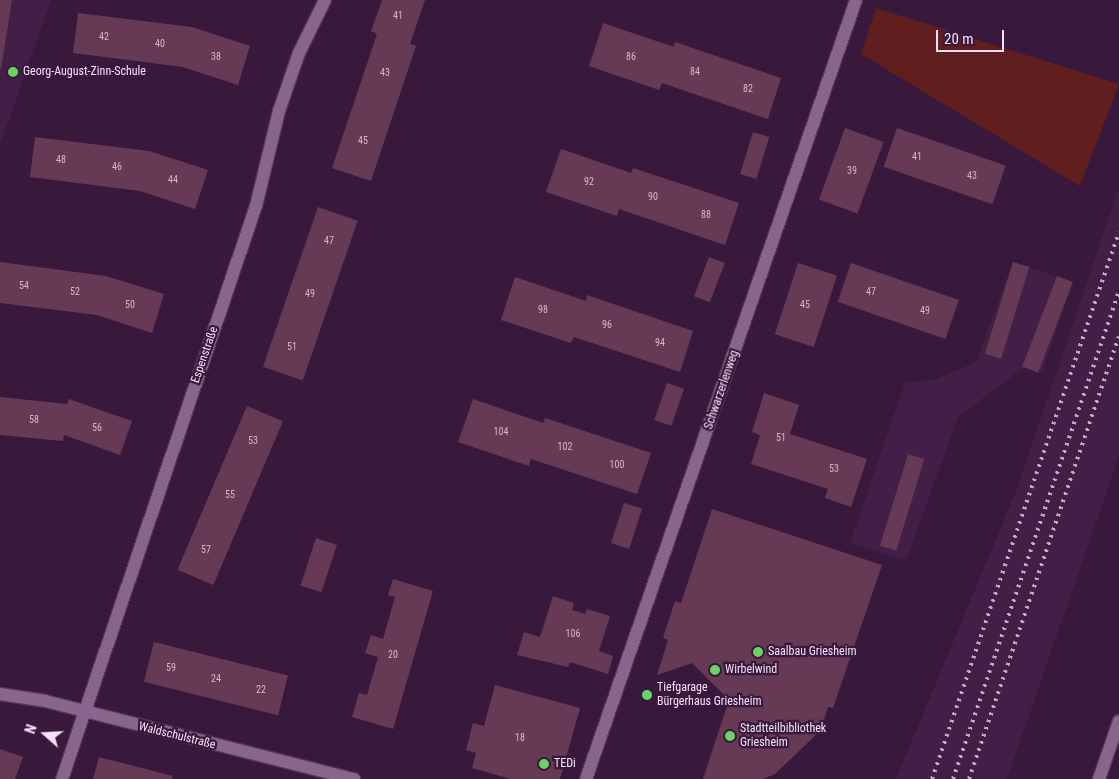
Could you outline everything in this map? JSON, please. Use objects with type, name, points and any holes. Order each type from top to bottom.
[{"type":"street","name":"Espenstraße","points":[[62,779],[256,206],[279,111],[299,53],[325,0]]},
{"type":"street","name":"Schwarzerlenweg","points":[[586,779],[856,0]]},
{"type":"street","name":"Waldschulstraße","points":[[0,694],[84,712],[329,776],[354,779]]},
{"type":"street","points":[[1099,779],[1119,722]]},
{"type":"shaded area","name":"Georg-August-Zinn-Schule","points":[[0,0],[51,0],[0,145]]},
{"type":"shaded area","points":[[876,8],[1119,84],[1080,186],[861,54]]},
{"type":"shaded area","points":[[1119,188],[1119,456],[1007,779],[896,779],[1017,489]]},
{"type":"shaded area","points":[[1013,262],[1073,282],[1042,373],[1026,368],[1020,370],[958,417],[906,560],[850,543],[905,383],[937,379],[976,362]]},
{"type":"building","points":[[0,0],[12,0],[1,69],[0,69]]},
{"type":"building","points":[[382,0],[425,0],[410,44],[416,46],[371,181],[332,168],[377,34],[371,31]]},
{"type":"building","points":[[78,13],[192,27],[250,46],[238,85],[183,67],[73,53]]},
{"type":"building","points":[[603,23],[674,47],[675,42],[781,78],[768,119],[662,83],[659,90],[589,66]]},
{"type":"building","points":[[845,128],[884,142],[858,213],[819,199]]},
{"type":"building","points":[[897,128],[1006,165],[992,204],[884,167]]},
{"type":"building","points":[[753,132],[769,137],[756,179],[740,174]]},
{"type":"building","points":[[35,137],[149,151],[208,170],[195,209],[140,191],[30,177]]},
{"type":"building","points":[[561,149],[631,173],[633,168],[739,203],[725,245],[619,209],[617,216],[546,192]]},
{"type":"building","points":[[318,207],[358,221],[303,380],[263,367]]},
{"type":"building","points":[[709,257],[725,263],[710,302],[694,296]]},
{"type":"building","points":[[0,262],[106,276],[164,294],[152,333],[97,315],[0,303]]},
{"type":"building","points":[[1013,262],[1029,267],[1001,359],[985,354]]},
{"type":"building","points":[[798,263],[837,276],[814,347],[775,334]]},
{"type":"building","points":[[851,263],[959,300],[945,339],[838,302]]},
{"type":"building","points":[[1057,276],[1073,282],[1038,373],[1022,367]]},
{"type":"building","points":[[515,277],[586,301],[587,295],[693,331],[680,372],[574,337],[571,343],[501,320]]},
{"type":"building","points":[[667,383],[684,389],[671,426],[654,420]]},
{"type":"building","points":[[764,393],[799,405],[790,434],[867,459],[851,507],[825,498],[828,489],[751,464],[760,435],[752,432]]},
{"type":"building","points":[[0,397],[67,404],[69,399],[132,421],[120,455],[64,435],[63,441],[0,435]]},
{"type":"building","points":[[473,399],[543,423],[545,418],[651,453],[637,494],[531,459],[529,466],[458,442]]},
{"type":"building","points":[[247,406],[283,421],[213,585],[177,570]]},
{"type":"building","points":[[908,454],[924,459],[896,551],[880,546]]},
{"type":"building","points":[[624,503],[642,509],[629,549],[611,543]]},
{"type":"building","name":"Saalbau Griesheim","points":[[712,509],[882,565],[833,708],[828,707],[821,730],[775,774],[763,779],[703,779],[729,700],[692,663],[657,675],[668,640],[663,638],[675,601],[681,603]]},
{"type":"building","points":[[316,538],[337,545],[321,592],[301,586]]},
{"type":"building","points":[[393,579],[433,591],[393,729],[352,717],[359,693],[367,695],[378,657],[365,653],[371,635],[383,639],[395,597],[388,595]]},
{"type":"building","points":[[553,596],[574,603],[572,610],[585,614],[587,609],[610,616],[599,651],[613,656],[608,674],[570,662],[568,667],[517,655],[524,632],[540,637]]},
{"type":"building","points":[[154,642],[288,675],[278,715],[144,682]]},
{"type":"building","points":[[495,685],[580,708],[560,779],[511,779],[472,768],[476,753],[466,750],[473,723],[484,726]]},
{"type":"building","points":[[0,749],[23,757],[15,779],[0,779]]},
{"type":"building","points":[[99,757],[173,776],[172,779],[93,779]]},
{"type":"railway","points":[[932,779],[1119,232]]},
{"type":"railway","points":[[953,779],[1119,291]]},
{"type":"railway","points":[[969,779],[1119,337]]},
{"type":"place","name":"Georg-August-Zinn-Schule","points":[[13,72]]},
{"type":"place","name":"Saalbau Griesheim","points":[[758,652]]},
{"type":"place","name":"Wirbelwind","points":[[715,670]]},
{"type":"place","name":"Tiefgarage Bürgerhaus Griesheim","points":[[647,695]]},
{"type":"place","name":"Stadtteilbibliothek Griesheim","points":[[730,736]]},
{"type":"place","name":"TEDi","points":[[544,764]]}]
